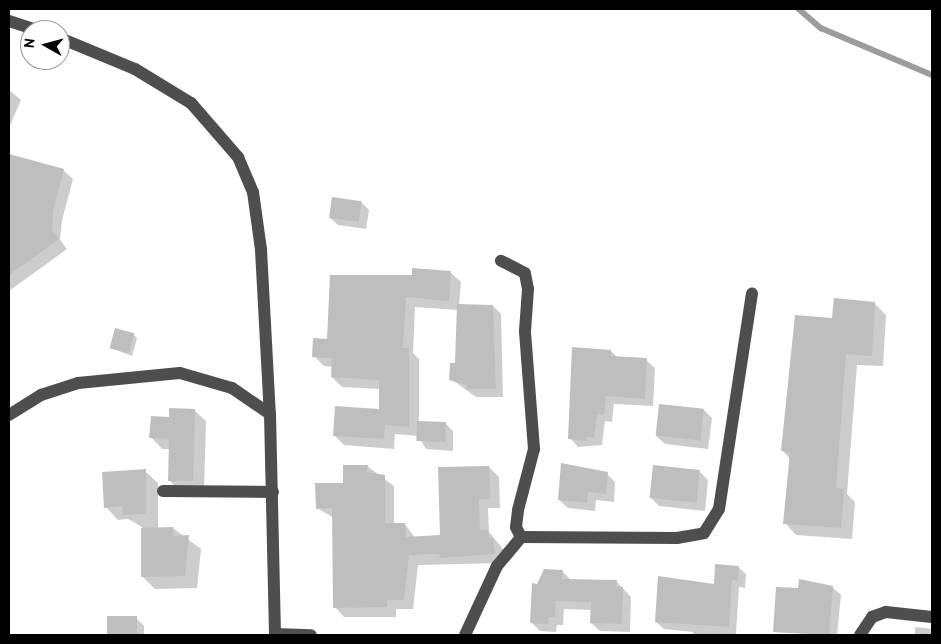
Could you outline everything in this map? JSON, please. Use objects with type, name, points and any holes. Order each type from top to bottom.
[{"type":"street","points":[[70,42],[135,69],[191,103],[238,158],[253,192],[261,250],[270,414],[275,634],[311,635]]},
{"type":"street","points":[[501,261],[525,273],[528,289],[526,331],[534,449],[518,510],[516,528],[521,537]]},
{"type":"street","points":[[521,537],[677,538],[704,533],[719,509],[752,294]]},
{"type":"street","points":[[9,415],[41,394],[78,383],[180,372],[232,388],[270,414]]},
{"type":"street","points":[[163,492],[273,492]]},
{"type":"street","points":[[465,635],[497,566],[521,537]]},
{"type":"street","points":[[860,635],[872,617],[886,612],[932,617]]},
{"type":"building","points":[[9,154],[64,169],[53,211],[52,230],[59,239],[9,275]]},
{"type":"building","points":[[332,197],[362,201],[359,222],[329,218]]},
{"type":"building","points":[[412,268],[451,271],[449,301],[406,297],[403,348],[409,348],[409,427],[385,425],[384,439],[333,436],[335,406],[379,409],[379,380],[331,377],[332,358],[312,357],[313,338],[327,339],[330,275],[412,275]]},
{"type":"building","points":[[834,298],[875,302],[872,356],[846,354],[836,488],[844,489],[841,528],[783,524],[790,452],[781,451],[795,315],[832,318]]},
{"type":"building","points":[[457,304],[493,305],[496,389],[467,389],[467,385],[449,380],[450,363],[455,363]]},
{"type":"building","points":[[115,328],[134,333],[129,353],[110,348]]},
{"type":"building","points":[[572,347],[611,350],[611,356],[647,358],[645,399],[606,396],[604,414],[597,414],[594,438],[587,437],[587,441],[568,439]]},
{"type":"building","points":[[659,404],[704,409],[700,441],[656,436]]},
{"type":"building","points":[[169,408],[195,409],[193,481],[168,481],[169,439],[149,438],[151,416],[169,417]]},
{"type":"building","points":[[417,421],[446,422],[445,442],[416,441]]},
{"type":"building","points":[[561,463],[608,472],[606,494],[588,492],[587,503],[558,500]]},
{"type":"building","points":[[343,465],[368,465],[367,472],[385,475],[385,523],[405,523],[406,537],[440,535],[438,467],[489,466],[490,499],[479,499],[480,530],[488,530],[489,538],[493,538],[495,554],[440,558],[439,554],[409,555],[404,600],[387,600],[387,607],[333,608],[332,508],[316,509],[315,483],[343,483]]},
{"type":"building","points":[[653,465],[700,470],[696,503],[650,498]]},
{"type":"building","points":[[146,469],[146,514],[123,515],[122,506],[104,508],[102,472]]},
{"type":"building","points":[[173,527],[174,536],[189,535],[185,576],[141,577],[141,528]]},
{"type":"building","points":[[715,564],[739,566],[738,581],[732,580],[729,627],[655,622],[658,576],[714,584]]},
{"type":"building","points":[[544,569],[563,570],[562,579],[617,580],[616,587],[623,587],[622,624],[590,623],[591,602],[556,601],[555,617],[549,617],[548,624],[530,623],[532,583],[537,584]]},
{"type":"building","points":[[799,579],[833,586],[829,635],[773,632],[776,587],[798,588]]},
{"type":"building","points":[[107,616],[137,616],[137,635],[107,635]]},
{"type":"waterway","points":[[799,9],[821,28],[932,75]]}]
